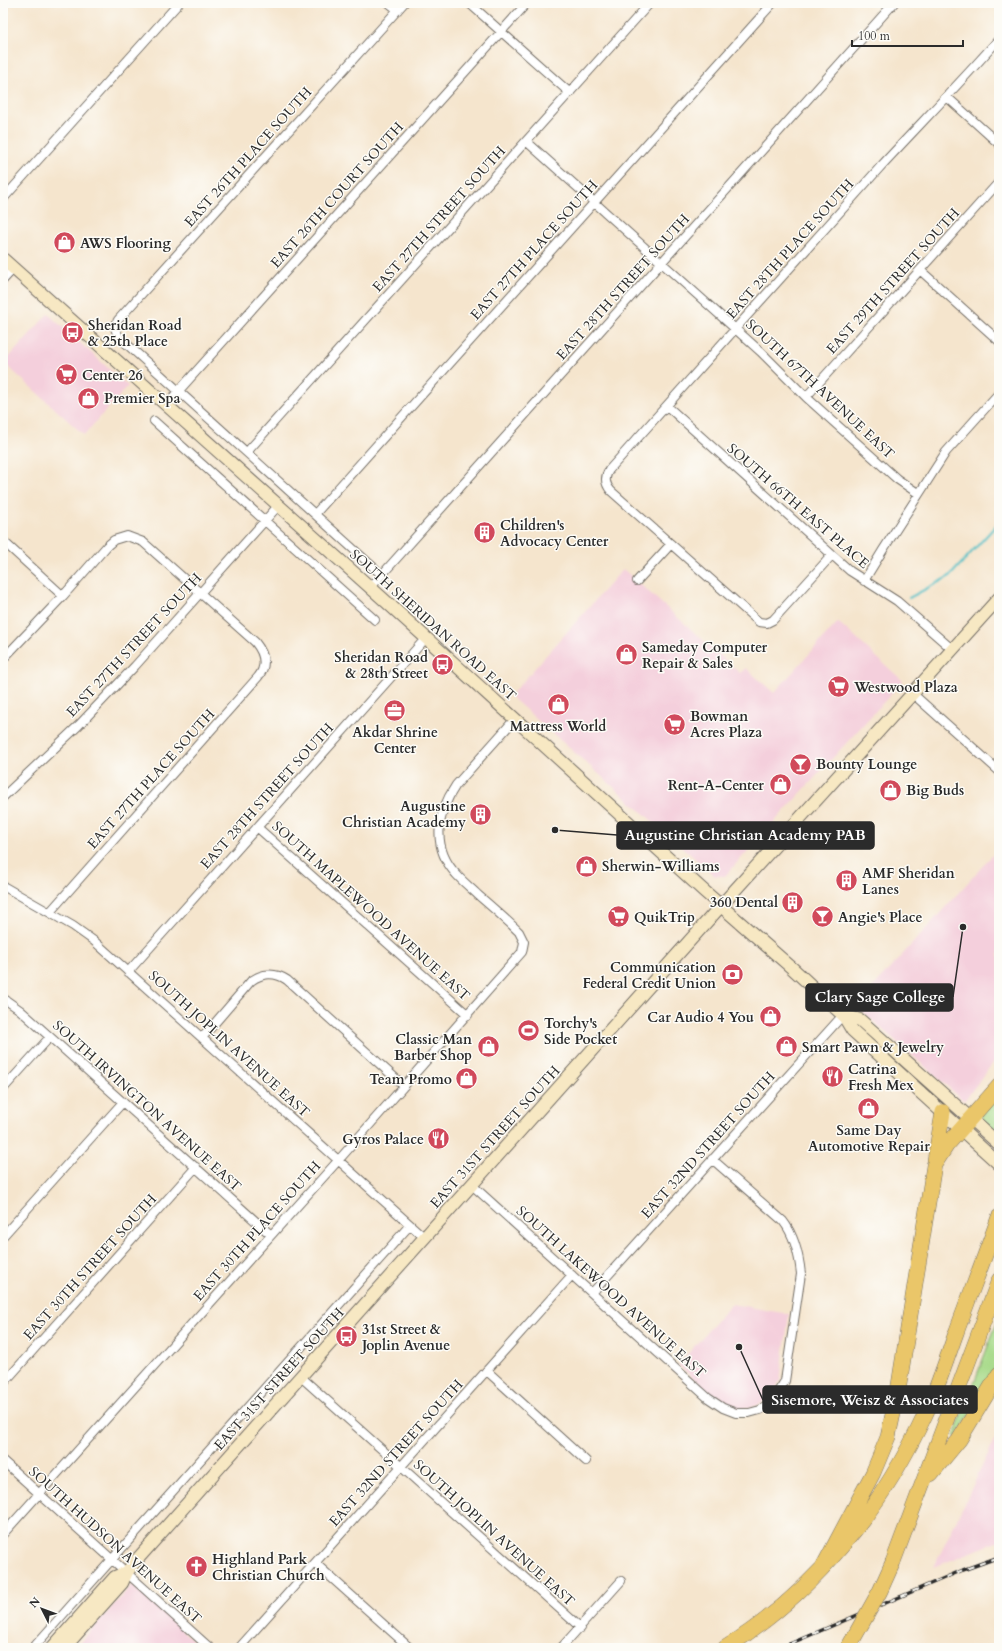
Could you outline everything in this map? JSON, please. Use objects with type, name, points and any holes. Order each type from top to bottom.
[{"type":"highway","points":[[934,1165],[947,1145],[999,1086]]},
{"type":"highway","points":[[823,1567],[873,1473],[888,1437],[898,1390],[942,1112]]},
{"type":"highway","points":[[725,1648],[781,1607],[823,1567],[871,1509],[908,1449],[925,1415],[999,1217]]},
{"type":"highway","points":[[848,1648],[880,1591],[894,1562],[999,1280]]},
{"type":"highway","points":[[924,1482],[959,1440],[999,1374]]},
{"type":"main road","name":"SOUTH SHERIDAN ROAD EAST","points":[[3,259],[843,1014],[852,1030],[942,1112],[966,1124],[999,1144]]},
{"type":"main road","name":"EAST 31ST STREET SOUTH","points":[[64,1648],[122,1583],[127,1572],[301,1376],[999,598]]},
{"type":"main road","name":"SOUTH SHERIDAN ROAD EAST","points":[[843,1014],[860,1020],[966,1124],[999,1164]]},
{"type":"main road","name":"EAST 31ST STREET SOUTH","points":[[52,1648],[115,1577],[127,1572]]},
{"type":"street","points":[[3,199],[179,3]]},
{"type":"street","points":[[389,3],[398,10]]},
{"type":"street","name":"EAST 26TH PLACE SOUTH","points":[[116,331],[116,324],[118,320],[404,3]]},
{"type":"street","points":[[469,3],[570,93]]},
{"type":"street","name":"EAST 26TH COURT SOUTH","points":[[166,405],[527,3]]},
{"type":"street","name":"EAST 27TH STREET SOUTH","points":[[247,452],[650,3]]},
{"type":"street","name":"EAST 27TH PLACE SOUTH","points":[[315,514],[773,3]]},
{"type":"street","name":"EAST 28TH STREET SOUTH","points":[[370,588],[894,3]]},
{"type":"street","name":"EAST 28TH PLACE SOUTH","points":[[671,544],[611,491],[608,487],[606,479],[609,470],[913,132],[999,39]]},
{"type":"street","points":[[947,97],[999,144]]},
{"type":"street","name":"SOUTH 67TH AVENUE EAST","points":[[526,141],[736,329],[806,398],[897,479],[919,494]]},
{"type":"street","name":"EAST 29TH STREET SOUTH","points":[[806,398],[999,182]]},
{"type":"street","points":[[3,280],[14,268]]},
{"type":"street","points":[[920,270],[999,341]]},
{"type":"street","name":"SOUTH SHERIDAN ROAD EAST","points":[[116,331],[120,338],[382,574]]},
{"type":"street","points":[[864,581],[946,452],[999,392]]},
{"type":"street","name":"SOUTH 66TH EAST PLACE","points":[[667,406],[850,571],[897,601],[952,650]]},
{"type":"street","points":[[154,422],[376,620]]},
{"type":"street","name":"EAST 27TH STREET SOUTH","points":[[3,797],[79,725],[135,666],[278,506]]},
{"type":"street","points":[[3,659],[114,540],[127,536],[143,542],[200,592]]},
{"type":"street","points":[[3,541],[63,596]]},
{"type":"street","points":[[637,581],[671,544],[754,619],[763,623],[770,622],[776,617],[832,555]]},
{"type":"street","name":"EAST 27TH PLACE SOUTH","points":[[50,912],[258,678],[263,668],[264,659],[261,649],[200,592]]},
{"type":"street","name":"EAST 28TH STREET SOUTH","points":[[128,972],[426,638]]},
{"type":"street","points":[[913,694],[999,771]]},
{"type":"street","name":"EAST 30TH PLACE SOUTH","points":[[3,1534],[518,958],[524,947],[524,942],[519,932],[463,882],[450,866],[442,851],[439,834],[442,811],[447,799],[456,785],[515,720]]},
{"type":"street","name":"SOUTH MAPLEWOOD AVENUE EAST","points":[[257,827],[468,1015]]},
{"type":"street","name":"SOUTH JOPLIN AVENUE EAST","points":[[3,886],[50,912],[94,941],[425,1238]]},
{"type":"street","points":[[202,1038],[251,981],[262,975],[270,974],[280,976],[404,1086]]},
{"type":"street","name":"SOUTH IRVINGTON AVENUE EAST","points":[[3,998],[20,1010],[271,1235]]},
{"type":"street","name":"EAST 32ND STREET SOUTH","points":[[592,1294],[843,1014]]},
{"type":"street","points":[[3,1089],[50,1037]]},
{"type":"street","points":[[3,1236],[123,1102]]},
{"type":"street","name":"SOUTH LAKEWOOD AVENUE EAST","points":[[472,1185],[708,1398],[723,1408],[736,1413],[749,1413],[760,1410],[770,1404],[785,1381],[801,1274],[800,1257],[790,1229],[783,1221],[712,1159]]},
{"type":"street","name":"EAST 30TH STREET SOUTH","points":[[3,1384],[196,1167]]},
{"type":"street","name":"EAST 31ST STREET SOUTH","points":[[33,1648],[410,1225]]},
{"type":"street","name":"EAST 32ND STREET SOUTH","points":[[239,1648],[572,1275]]},
{"type":"street","points":[[487,1371],[586,1461]]},
{"type":"street","name":"SOUTH JOPLIN AVENUE EAST","points":[[301,1376],[401,1468],[581,1628]]},
{"type":"street","name":"SOUTH HUDSON AVENUE EAST","points":[[3,1462],[113,1559],[210,1648]]},
{"type":"street","points":[[316,1563],[410,1648]]},
{"type":"street","points":[[561,1648],[581,1628],[621,1581]]},
{"type":"shaded area","name":"Center 26","points":[[48,314],[128,386],[84,435],[4,363]]},
{"type":"shaded area","name":"Bowman Acres Plaza","points":[[623,569],[740,673],[746,668],[774,693],[838,622],[903,681],[725,876],[715,876],[510,696]]},
{"type":"shaded area","points":[[999,848],[999,1055],[964,1101],[856,1006]]},
{"type":"shaded area","points":[[731,1304],[789,1314],[780,1381],[775,1391],[768,1399],[749,1408],[737,1409],[723,1404],[678,1365]]},
{"type":"shaded area","points":[[999,1431],[999,1541],[934,1567]]},
{"type":"shaded area","points":[[133,1584],[201,1648],[75,1648]]},
{"type":"green space","points":[[999,1091],[999,1135],[980,1118]]},
{"type":"green space","points":[[999,1317],[999,1366],[956,1437],[954,1435]]},
{"type":"waterway","points":[[909,598],[950,576],[999,522]]},
{"type":"railway","points":[[780,1648],[963,1570],[999,1557]]},
{"type":"place","name":"AWS Flooring","points":[[65,243]]},
{"type":"place","name":"Sheridan Road & 25th Place","points":[[73,333]]},
{"type":"place","name":"Center 26","points":[[66,375]]},
{"type":"place","name":"Premier Spa","points":[[88,398]]},
{"type":"place","name":"Children's Advocacy Center","points":[[484,533]]},
{"type":"place","name":"Sameday Computer Repair & Sales","points":[[626,655]]},
{"type":"place","name":"Sheridan Road & 28th Street","points":[[443,665]]},
{"type":"place","name":"Westwood Plaza","points":[[838,687]]},
{"type":"place","name":"Mattress World","points":[[558,704]]},
{"type":"place","name":"Akdar Shrine Center","points":[[395,710]]},
{"type":"place","name":"Bowman Acres Plaza","points":[[674,724]]},
{"type":"place","name":"Bounty Lounge","points":[[800,764]]},
{"type":"place","name":"Rent-A-Center","points":[[780,785]]},
{"type":"place","name":"Big Buds","points":[[890,790]]},
{"type":"place","name":"Augustine Christian Academy","points":[[481,814]]},
{"type":"place","name":"Augustine Christian Academy PAB","points":[[555,830]]},
{"type":"place","name":"Sherwin-Williams","points":[[586,866]]},
{"type":"place","name":"AMF Sheridan Lanes","points":[[846,881]]},
{"type":"place","name":"360 Dental","points":[[793,902]]},
{"type":"place","name":"QuikTrip","points":[[618,917]]},
{"type":"place","name":"Angie's Place","points":[[822,917]]},
{"type":"place","name":"Clary Sage College","points":[[963,927]]},
{"type":"place","name":"Communication Federal Credit Union","points":[[732,975]]},
{"type":"place","name":"Car Audio 4 You","points":[[770,1017]]},
{"type":"place","name":"Torchy's Side Pocket","points":[[528,1031]]},
{"type":"place","name":"Classic Man Barber Shop","points":[[488,1047]]},
{"type":"place","name":"Smart Pawn & Jewelry","points":[[786,1047]]},
{"type":"place","name":"Catrina Fresh Mex","points":[[832,1077]]},
{"type":"place","name":"Team Promo","points":[[467,1079]]},
{"type":"place","name":"Same Day Automotive Repair","points":[[869,1108]]},
{"type":"place","name":"Gyros Palace","points":[[439,1139]]},
{"type":"place","name":"31st Street & Joplin Avenue","points":[[347,1337]]},
{"type":"place","name":"Sisemore, Weisz & Associates","points":[[739,1347]]},
{"type":"place","name":"Highland Park Christian Church","points":[[196,1567]]}]
